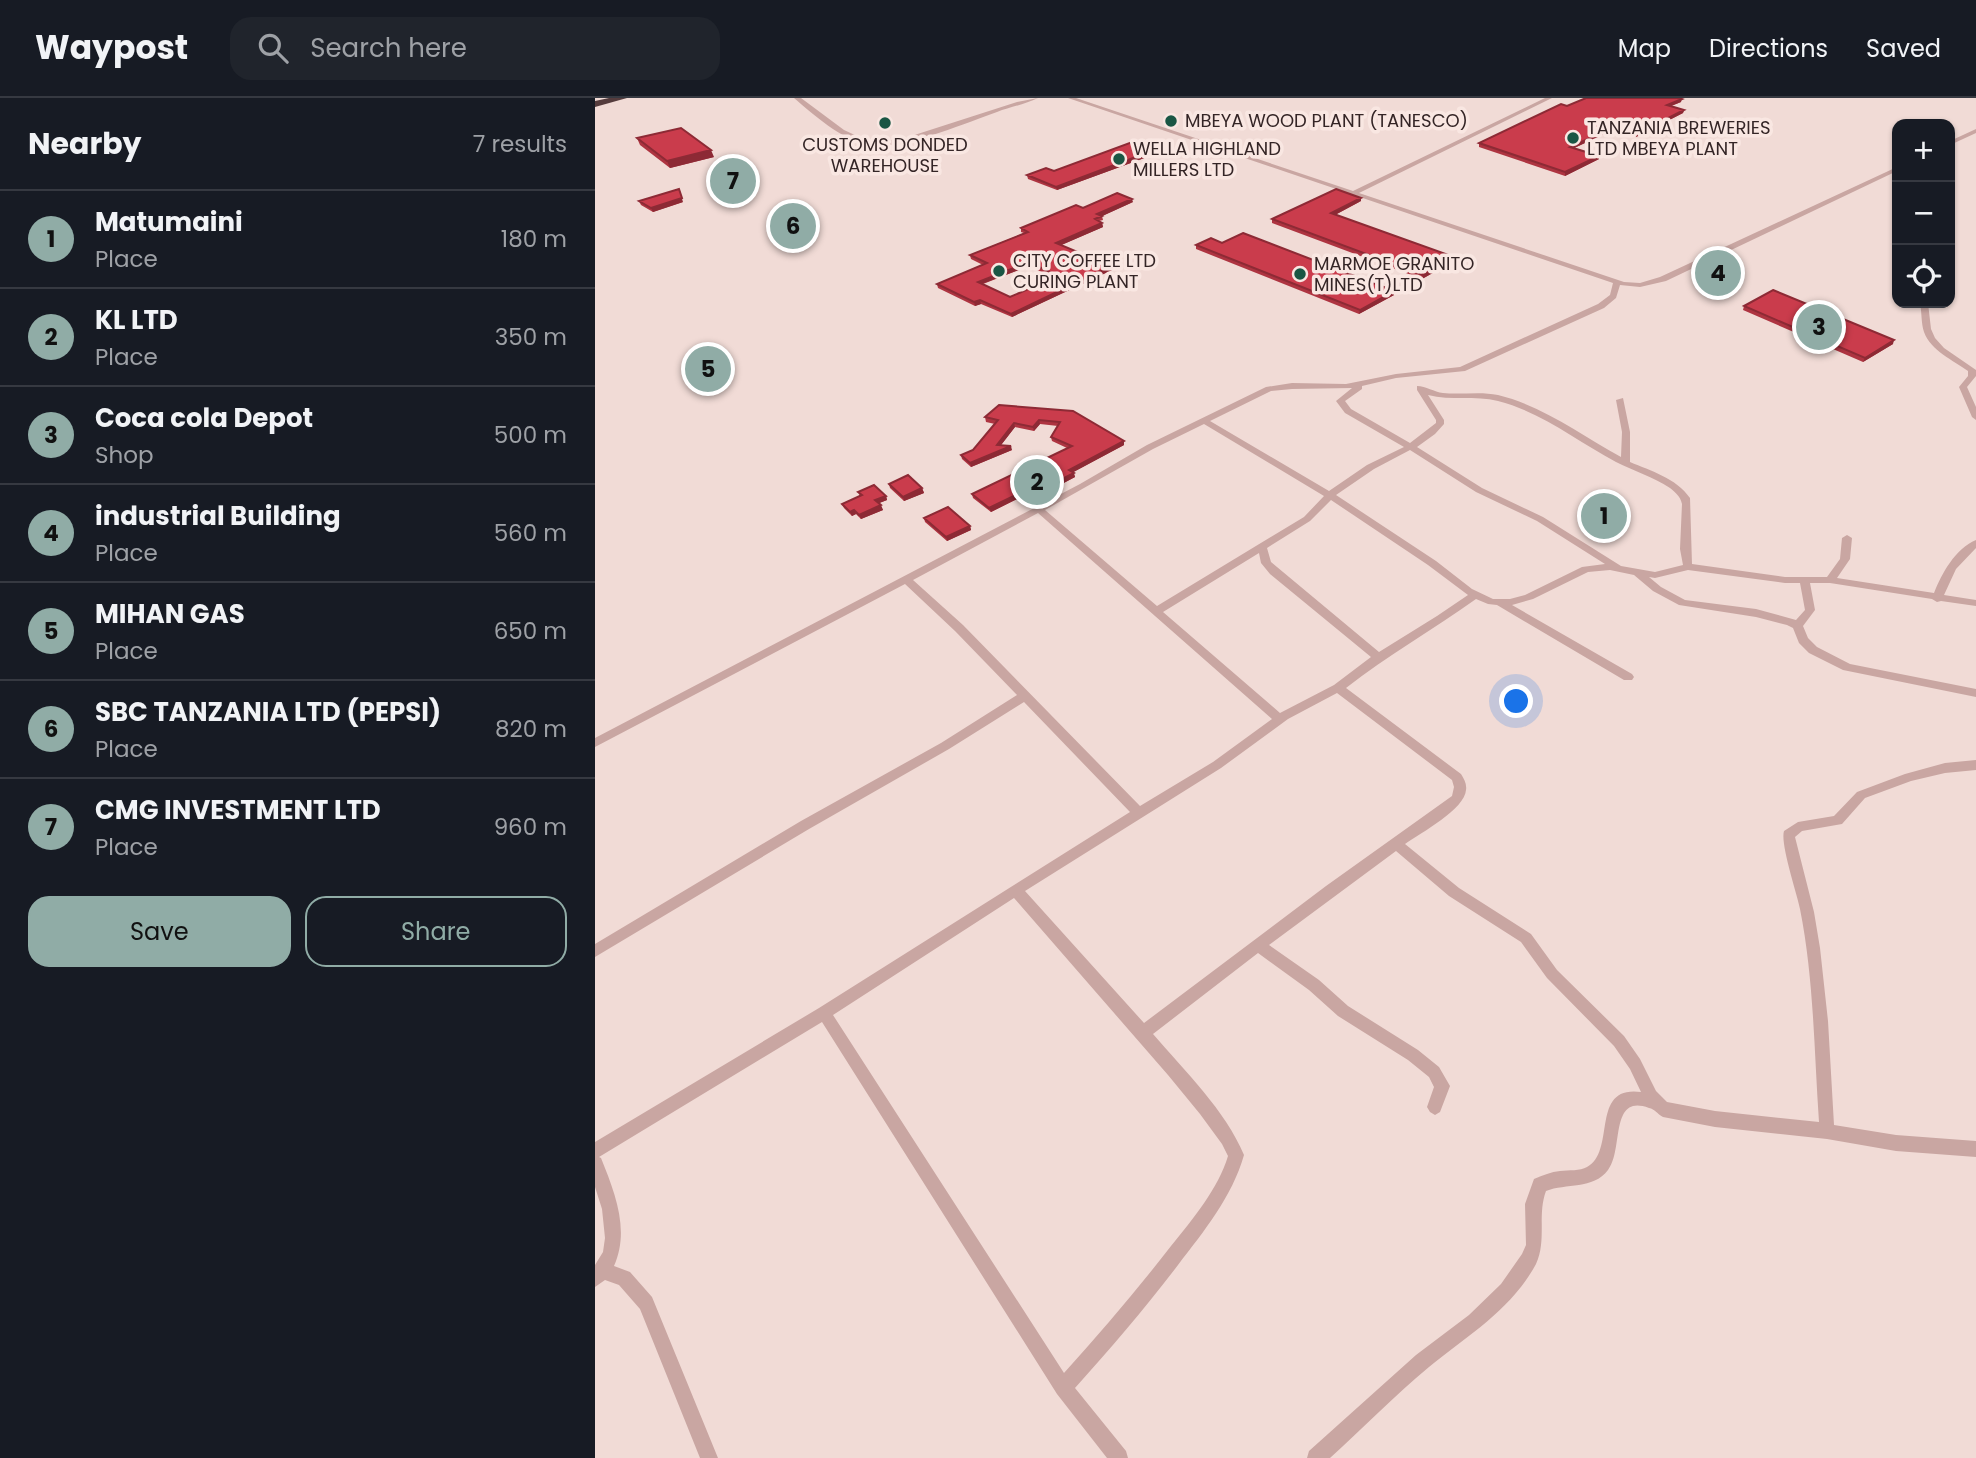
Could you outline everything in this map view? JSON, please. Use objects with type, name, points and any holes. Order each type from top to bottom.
[{"type":"highway","points":[[595,104],[622,98]]},
{"type":"street","points":[[797,98],[853,136],[872,144],[911,137],[1035,98]]},
{"type":"street","points":[[1071,98],[1617,283],[1640,285],[1663,279],[1892,171]]},
{"type":"street","points":[[1353,193],[1549,98]]},
{"type":"street","points":[[1955,141],[1976,131]]},
{"type":"street","points":[[595,743],[907,580],[1150,447],[1275,387],[1335,387],[1415,374],[1451,372],[1485,361],[1601,306],[1613,296],[1617,283]]},
{"type":"street","points":[[1925,308],[1927,329],[1932,340],[1940,349],[1972,370],[1972,376],[1963,387],[1976,417]]},
{"type":"street","points":[[1155,612],[1313,514],[1329,495],[1369,468],[1410,447],[1435,430],[1440,422],[1415,374]]},
{"type":"street","points":[[1364,384],[1342,398],[1340,404],[1348,411],[1479,491],[1531,514],[1620,568]]},
{"type":"street","points":[[1421,390],[1436,394],[1485,396],[1507,401],[1578,434],[1625,463],[1672,487],[1685,498],[1683,547],[1688,567]]},
{"type":"street","points":[[1620,400],[1626,432],[1625,463]]},
{"type":"street","points":[[1206,422],[1329,495],[1432,563],[1475,595],[1501,603],[1628,677]]},
{"type":"street","points":[[1039,509],[1280,719]]},
{"type":"street","points":[[1830,580],[1845,559],[1847,538]]},
{"type":"street","points":[[1937,599],[1945,574],[1953,563],[1976,543]]},
{"type":"street","points":[[1262,547],[1266,563],[1274,572],[1378,657]]},
{"type":"street","points":[[1501,603],[1529,597],[1586,569],[1620,568],[1655,575],[1688,567],[1775,579],[1830,580],[1937,599],[1976,603]]},
{"type":"street","points":[[1637,572],[1657,589],[1683,603],[1756,613],[1797,626],[1806,644],[1833,662],[1864,671],[1976,693]]},
{"type":"street","points":[[907,580],[959,628],[1138,812]]},
{"type":"street","points":[[1797,626],[1810,610],[1804,580]]},
{"type":"street","points":[[595,1151],[824,1013],[1138,812],[1217,765],[1280,719],[1338,688],[1378,657],[1475,595]]},
{"type":"street","points":[[1141,1034],[1258,945],[1454,803],[1460,794],[1461,785],[1457,777],[1338,688]]},
{"type":"street","points":[[595,951],[805,825],[945,746],[1024,696]]},
{"type":"street","points":[[1827,1131],[1813,955],[1805,901],[1789,835],[1798,827],[1838,820],[1861,795],[1909,777],[1945,768],[1976,765]]},
{"type":"street","points":[[1396,844],[1454,892],[1526,939],[1552,975],[1619,1041],[1654,1101],[1663,1109],[1674,1113],[1827,1131],[1896,1143],[1976,1149]]},
{"type":"street","points":[[1016,891],[1079,959],[1232,1144],[1236,1155],[1234,1168],[1188,1238],[1114,1331],[1063,1388]]},
{"type":"street","points":[[1258,945],[1314,985],[1343,1011],[1390,1039],[1434,1072],[1442,1086],[1436,1107]]},
{"type":"street","points":[[824,1013],[1063,1388],[1119,1458]]},
{"type":"street","points":[[1316,1458],[1422,1361],[1475,1321],[1520,1274],[1534,1245],[1533,1204],[1540,1185],[1552,1180],[1593,1173],[1603,1165],[1608,1154],[1610,1128],[1620,1105],[1626,1098],[1654,1101]]},
{"type":"street","points":[[595,1164],[614,1230],[612,1259],[599,1275]]},
{"type":"street","points":[[599,1275],[624,1278],[646,1303],[709,1458]]},
{"type":"building","points":[[1586,98],[1679,98],[1682,99],[1667,105],[1684,110],[1637,134],[1614,127],[1570,147],[1599,156],[1565,172],[1479,143],[1561,104],[1567,106]]},
{"type":"building","points":[[681,128],[711,150],[667,161],[637,138]]},
{"type":"building","points":[[1135,141],[1157,149],[1056,187],[1027,175],[1046,168],[1054,171]]},
{"type":"building","points":[[679,189],[682,198],[651,208],[639,201]]},
{"type":"building","name":"MARMOE GRANITO MINES(T)LTD","points":[[1336,189],[1361,198],[1331,213],[1454,257],[1423,275],[1272,219]]},
{"type":"building","points":[[1117,193],[1132,199],[1097,214],[1102,216],[1095,219],[1102,223],[1056,243],[1111,266],[1011,314],[980,300],[974,302],[937,284],[987,263],[970,255],[1028,232],[1021,228],[1076,205],[1083,208]],"holes":[[[1029,262],[1058,276],[1010,297],[978,282]]]},
{"type":"building","name":"MARMOE GRANITO MINES(T)LTD","points":[[1243,233],[1394,291],[1360,310],[1196,245],[1211,238],[1222,243]]},
{"type":"building","points":[[1773,290],[1894,340],[1865,358],[1744,306]]},
{"type":"building","points":[[999,405],[1073,411],[1124,441],[1069,470],[1074,473],[1023,499],[1016,495],[989,508],[972,494],[1072,446],[1051,437],[1060,422],[1039,420],[1033,427],[1014,423],[997,445],[1011,446],[970,463],[961,455],[973,450],[998,420],[985,417]]},
{"type":"building","points":[[908,475],[922,488],[903,497],[889,484]]},
{"type":"building","points":[[874,485],[886,496],[875,500],[881,505],[859,515],[854,510],[850,512],[842,504],[862,495],[858,492]]},
{"type":"building","points":[[1604,497],[1621,507],[1605,517],[1588,507]]},
{"type":"building","points":[[948,507],[970,526],[946,537],[924,518]]},
{"type":"place","name":"MBEYA WOOD PLANT (TANESCO)","points":[[1171,121]]},
{"type":"place","name":"CUSTOMS DONDED WAREHOUSE","points":[[885,123]]},
{"type":"place","name":"TANZANIA BREWERIES LTD MBEYA PLANT","points":[[1573,138]]},
{"type":"place","name":"WELLA HIGHLAND MILLERS LTD","points":[[1119,159]]},
{"type":"place","name":"CMG INVESTMENT LTD","points":[[733,181]]},
{"type":"place","name":"SBC TANZANIA LTD (PEPSI)","points":[[793,226]]},
{"type":"place","name":"CITY COFFEE LTD CURING PLANT","points":[[999,271]]},
{"type":"place","name":"industrial Building","points":[[1718,273]]},
{"type":"place","name":"MARMOE GRANITO MINES(T)LTD","points":[[1300,274]]},
{"type":"place","name":"Coca cola Depot","points":[[1819,327]]},
{"type":"place","name":"MIHAN GAS","points":[[708,369]]},
{"type":"place","name":"KL LTD","points":[[1037,482]]},
{"type":"place","name":"Matumaini","points":[[1604,516]]}]
